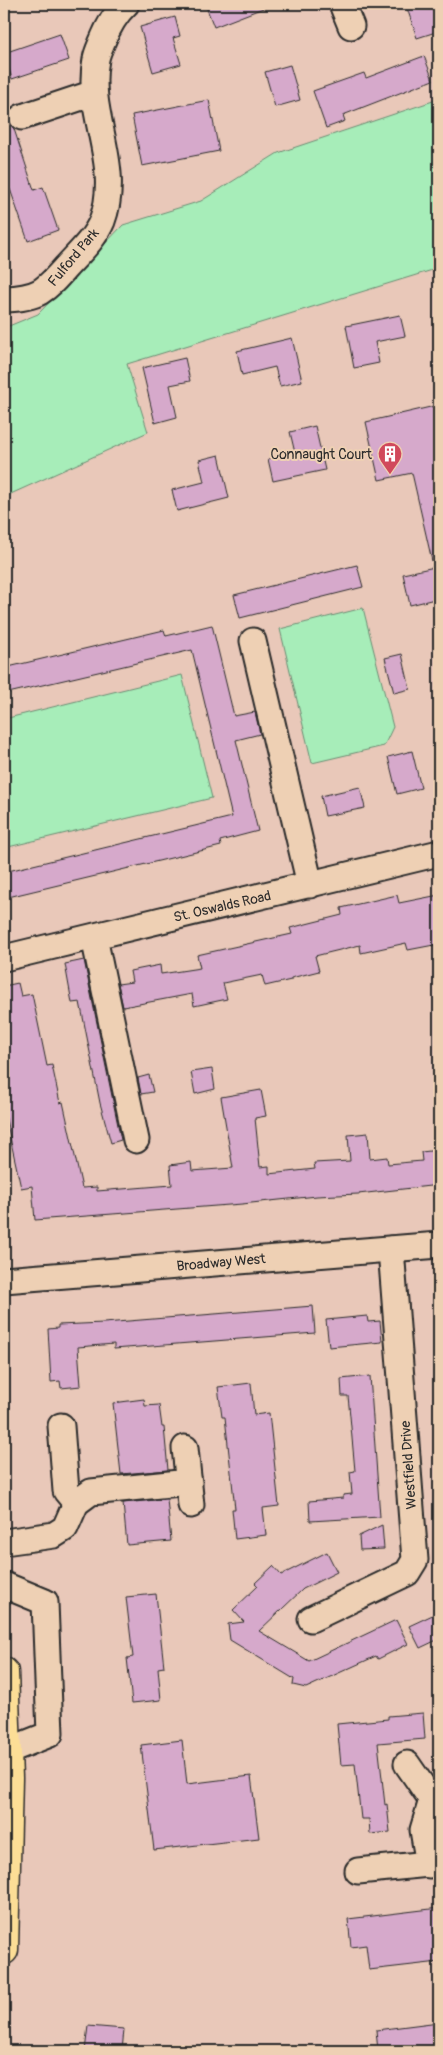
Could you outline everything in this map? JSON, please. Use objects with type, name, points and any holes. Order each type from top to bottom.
[{"type":"main road","points":[[4,1672],[7,1751],[4,1950]]},
{"type":"street","name":"Fulford Park","points":[[4,299],[22,299],[35,295],[49,286],[95,234],[102,220],[108,196],[110,174],[94,93],[96,59],[106,32],[117,12],[126,4]]},
{"type":"street","points":[[22,117],[94,93]]},
{"type":"street","points":[[253,641],[310,885]]},
{"type":"street","name":"St. Oswalds Road","points":[[4,958],[439,854]]},
{"type":"street","points":[[94,936],[136,1140]]},
{"type":"street","name":"Broadway West","points":[[4,1280],[439,1245]]},
{"type":"street","name":"Westfield Drive","points":[[311,1619],[407,1573],[415,1560],[391,1248]]},
{"type":"street","points":[[61,1426],[66,1491],[76,1503]]},
{"type":"street","points":[[4,1542],[54,1536],[65,1528],[76,1503],[91,1492],[190,1494],[185,1448]]},
{"type":"street","points":[[4,1585],[45,1602],[50,1734],[7,1751]]},
{"type":"street","points":[[358,1871],[434,1864],[423,1830],[435,1799],[407,1764]]},
{"type":"green space","points":[[439,99],[439,268],[127,364],[148,432],[4,497],[4,328],[38,314],[123,225],[201,201],[278,153]]},
{"type":"green space","points":[[363,608],[393,727],[384,746],[312,763],[280,629]]},
{"type":"green space","points":[[182,675],[212,798],[4,848],[4,719]]},
{"type":"building","points":[[205,4],[271,4],[271,5],[214,27]]},
{"type":"building","points":[[418,4],[431,4],[439,31],[417,38],[407,8]]},
{"type":"building","points":[[175,17],[180,36],[173,38],[181,64],[153,72],[140,27]]},
{"type":"building","points":[[60,34],[69,60],[12,79],[4,53]]},
{"type":"building","points":[[424,56],[433,80],[343,115],[345,121],[326,128],[313,91],[364,73],[366,78]]},
{"type":"building","points":[[290,65],[300,100],[275,107],[265,72]]},
{"type":"building","points":[[209,100],[219,151],[142,166],[132,115]]},
{"type":"building","points":[[4,108],[7,108],[9,122],[14,129],[34,190],[43,187],[58,230],[28,241],[10,189],[4,191]]},
{"type":"building","points":[[400,315],[405,336],[375,342],[379,363],[354,368],[346,326]]},
{"type":"building","points":[[292,338],[302,381],[280,386],[275,367],[242,375],[237,351]]},
{"type":"building","points":[[185,358],[190,381],[170,385],[177,417],[155,423],[142,368]]},
{"type":"building","name":"Connaught Court","points":[[439,405],[439,560],[432,561],[412,473],[379,480],[366,422]]},
{"type":"building","points":[[315,426],[325,470],[273,481],[268,459],[295,453],[290,432]]},
{"type":"building","points":[[219,455],[229,498],[177,511],[172,490],[204,482],[199,460]]},
{"type":"building","points":[[357,565],[363,587],[240,618],[234,595]]},
{"type":"building","points":[[439,566],[439,598],[410,605],[403,574]]},
{"type":"building","points":[[212,625],[234,716],[255,712],[260,734],[236,740],[258,831],[220,841],[221,846],[4,898],[4,872],[232,817],[192,650],[4,694],[4,668],[164,630],[166,636]]},
{"type":"building","points":[[402,654],[410,689],[394,693],[385,658]]},
{"type":"building","points":[[412,751],[421,788],[397,794],[388,757]]},
{"type":"building","points":[[360,787],[365,808],[325,816],[321,796]]},
{"type":"building","points":[[397,895],[399,903],[439,895],[439,944],[408,950],[406,943],[361,953],[360,945],[315,956],[319,971],[291,978],[291,980],[265,986],[262,975],[223,983],[227,999],[194,1006],[192,994],[123,1007],[118,984],[132,982],[130,971],[160,965],[161,974],[200,968],[197,955],[292,934],[290,928],[342,915],[341,908]]},
{"type":"building","points":[[84,960],[121,1140],[111,1143],[100,1103],[80,1002],[72,1003],[65,964]]},
{"type":"building","points":[[18,983],[21,996],[32,994],[47,1066],[52,1065],[60,1103],[63,1102],[82,1188],[97,1187],[97,1191],[172,1185],[170,1165],[191,1162],[192,1171],[233,1168],[221,1097],[261,1090],[266,1116],[255,1118],[260,1167],[269,1166],[269,1174],[315,1169],[314,1163],[350,1161],[348,1135],[368,1133],[370,1159],[387,1157],[388,1164],[422,1161],[421,1152],[439,1150],[439,1185],[358,1194],[35,1220],[32,1186],[21,1188],[4,1110],[4,986]]},
{"type":"building","points":[[212,1069],[215,1089],[195,1094],[191,1072]]},
{"type":"building","points":[[149,1075],[153,1092],[141,1094],[138,1078]]},
{"type":"building","points":[[313,1306],[315,1333],[114,1349],[114,1344],[78,1347],[81,1386],[61,1388],[60,1381],[51,1382],[48,1329],[58,1328],[58,1325]]},
{"type":"building","points":[[367,1316],[368,1322],[380,1321],[382,1342],[329,1347],[326,1320]]},
{"type":"building","points":[[370,1376],[380,1517],[310,1521],[309,1501],[343,1498],[343,1495],[352,1494],[350,1472],[355,1471],[350,1416],[348,1396],[342,1396],[341,1379]]},
{"type":"building","points":[[251,1383],[254,1415],[269,1413],[279,1506],[263,1508],[266,1535],[235,1539],[232,1509],[235,1509],[225,1417],[222,1417],[218,1387]]},
{"type":"building","points":[[144,1399],[145,1406],[159,1405],[162,1427],[164,1427],[168,1470],[121,1474],[113,1403]]},
{"type":"building","points":[[167,1499],[171,1541],[127,1545],[123,1503]]},
{"type":"building","points":[[382,1525],[384,1549],[360,1550],[359,1536]]},
{"type":"building","points":[[327,1552],[337,1572],[303,1589],[259,1631],[309,1661],[396,1620],[408,1644],[378,1659],[376,1656],[306,1688],[293,1685],[294,1679],[230,1640],[228,1624],[244,1622],[233,1610],[258,1586],[255,1583],[273,1566],[281,1575]]},
{"type":"building","points":[[156,1594],[164,1667],[158,1668],[161,1700],[132,1703],[127,1658],[133,1657],[126,1597]]},
{"type":"building","points":[[439,1612],[439,1639],[420,1648],[409,1626]]},
{"type":"building","points":[[423,1713],[425,1739],[378,1743],[390,1832],[370,1834],[369,1819],[361,1819],[355,1764],[341,1765],[337,1724],[388,1719],[388,1716]]},
{"type":"building","points":[[182,1740],[187,1784],[251,1776],[259,1838],[154,1850],[141,1745]]},
{"type":"building","points":[[439,1908],[439,1962],[369,1970],[366,1945],[351,1947],[348,1919]]},
{"type":"building","points":[[439,2022],[439,2051],[378,2051],[376,2030]]},
{"type":"building","points":[[88,2026],[124,2029],[122,2051],[85,2051]]},
{"type":"place","name":"Connaught Court","points":[[390,475]]}]
